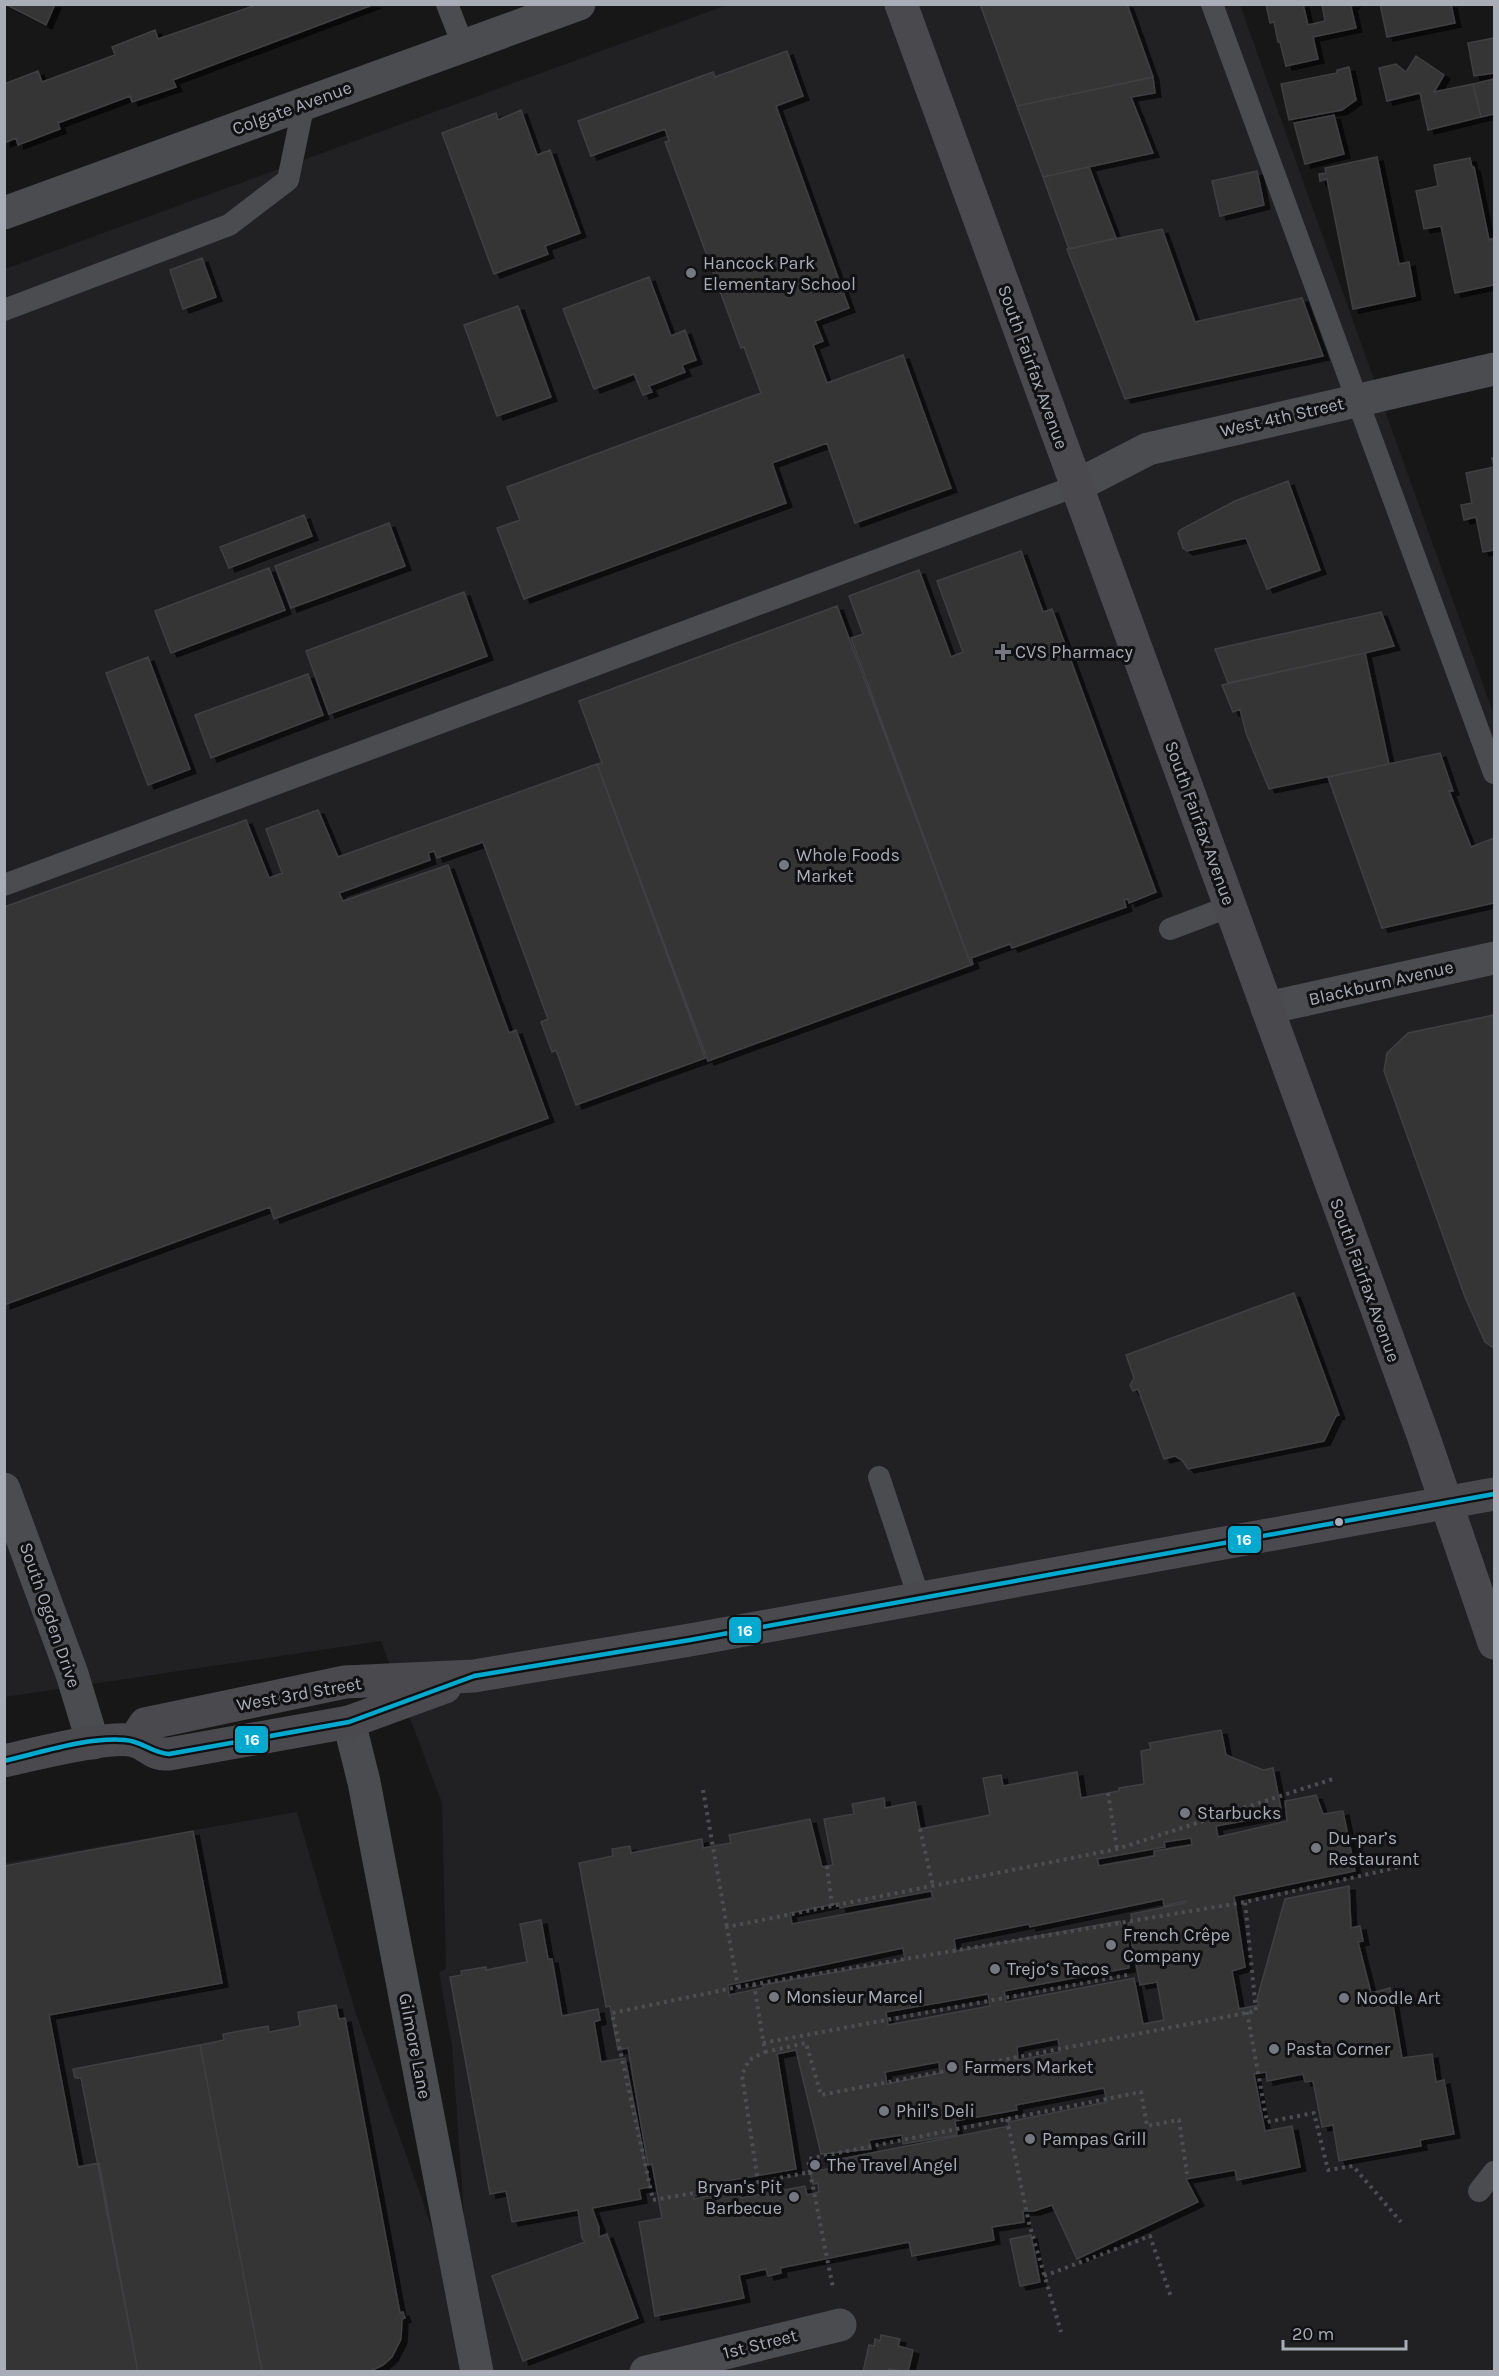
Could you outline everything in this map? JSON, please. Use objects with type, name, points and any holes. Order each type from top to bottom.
[{"type":"main road","name":"South Fairfax Avenue","points":[[901,4],[1231,906],[1494,1643]]},
{"type":"main road","name":"West 3rd Street","points":[[134,1741],[145,1724],[345,1682],[474,1676],[1494,1494]]},
{"type":"main road","name":"West 3rd Street","points":[[4,1761],[93,1743],[134,1741],[155,1754],[169,1754],[349,1722],[474,1676]]},
{"type":"street","name":"Colgate Avenue","points":[[4,213],[579,4]]},
{"type":"street","name":"West 4th Street","points":[[1076,486],[1148,449],[1494,369]]},
{"type":"street","name":"Blackburn Avenue","points":[[1267,1008],[1494,958]]},
{"type":"street","name":"South Ogden Drive","points":[[4,1489],[13,1535],[72,1674],[93,1743]]},
{"type":"street","name":"Gilmore Lane","points":[[349,1722],[367,1794],[477,2372]]},
{"type":"street","name":"1st Street","points":[[646,2372],[840,2325]]},
{"type":"lane","points":[[447,4],[463,45]]},
{"type":"lane","points":[[1212,4],[1494,773]]},
{"type":"lane","points":[[4,310],[230,225],[288,180],[304,103]]},
{"type":"lane","points":[[4,885],[1076,486]]},
{"type":"lane","points":[[1170,929],[1231,906]]},
{"type":"lane","points":[[879,1477],[919,1598]]},
{"type":"lane","points":[[1494,2172],[1479,2191],[1494,2191]]},
{"type":"path","points":[[727,1927],[1117,1849],[1336,1778]]},
{"type":"path","points":[[703,1790],[738,1987]]},
{"type":"path","points":[[1108,1793],[1117,1849]]},
{"type":"path","points":[[920,1829],[933,1886]]},
{"type":"path","points":[[810,2172],[653,2200],[612,2013],[754,1984],[1245,1902],[1417,1863]]},
{"type":"path","points":[[828,1866],[832,1906]]},
{"type":"path","points":[[758,2182],[742,2075],[749,2060],[765,2052],[806,2043],[821,2095],[1256,2011],[1245,1902]]},
{"type":"path","points":[[763,2043],[1127,1975]]},
{"type":"path","points":[[754,1984],[765,2052]]},
{"type":"path","points":[[1247,2012],[1267,2122],[1314,2113],[1328,2170],[1353,2166],[1401,2222]]},
{"type":"path","points":[[840,2325],[808,2159],[1141,2092],[1147,2126],[1179,2120],[1187,2174]]},
{"type":"path","points":[[1007,2119],[1029,2223],[1061,2332]]},
{"type":"path","points":[[1044,2276],[1150,2236],[1170,2297]]},
{"type":"shaded area","points":[[727,5],[1240,5],[1494,715],[1494,2371],[5,2371],[5,1863],[297,1812],[356,2014],[473,2343],[452,2046],[439,1972],[446,1969],[442,1803],[381,1641],[5,1697],[5,269]]},
{"type":"building","points":[[5,4],[55,4],[46,25]]},
{"type":"building","points":[[259,4],[375,4],[173,80],[176,87],[132,102],[130,96],[58,123],[60,129],[18,145],[16,138],[4,143],[4,84],[38,71],[42,82],[115,55],[112,47],[155,30],[158,39]]},
{"type":"building","points":[[980,4],[1127,4],[1153,77],[1017,106]]},
{"type":"building","points":[[1266,4],[1303,4],[1308,25],[1325,21],[1322,4],[1354,4],[1351,7],[1356,28],[1313,37],[1318,59],[1286,66],[1274,22],[1270,23]]},
{"type":"building","points":[[1380,4],[1451,4],[1455,23],[1387,37]]},
{"type":"building","points":[[1494,38],[1494,73],[1474,76],[1468,43]]},
{"type":"building","points":[[787,51],[803,96],[776,106],[849,308],[815,321],[823,341],[813,345],[827,383],[903,355],[951,488],[855,523],[827,443],[772,463],[786,503],[524,599],[497,528],[520,520],[507,487],[761,393],[744,347],[741,348],[665,142],[669,141],[665,129],[591,156],[578,121],[713,72],[715,77]]},
{"type":"building","points":[[1416,56],[1444,75],[1434,92],[1473,84],[1481,117],[1428,130],[1420,93],[1387,101],[1379,68],[1396,64],[1406,72]]},
{"type":"building","points":[[1349,67],[1356,100],[1342,110],[1289,120],[1281,84],[1337,73],[1337,70]]},
{"type":"building","points":[[1153,77],[1155,93],[1131,97],[1153,153],[1043,177],[1017,106]]},
{"type":"building","points":[[1494,79],[1494,114],[1481,117],[1473,84]]},
{"type":"building","points":[[521,110],[537,155],[550,150],[580,233],[545,246],[548,254],[494,274],[442,133],[496,113],[498,120]]},
{"type":"building","points":[[1334,115],[1344,154],[1305,164],[1294,123]]},
{"type":"building","points":[[1377,157],[1399,264],[1409,262],[1415,296],[1353,309],[1327,179],[1320,181],[1319,174],[1326,173],[1325,168]]},
{"type":"building","points":[[1470,158],[1472,167],[1474,167],[1489,240],[1494,238],[1494,285],[1455,293],[1441,226],[1424,229],[1416,191],[1438,186],[1434,165]]},
{"type":"building","points":[[1089,167],[1116,238],[1069,249],[1043,177]]},
{"type":"building","points":[[1257,171],[1264,205],[1220,216],[1212,181]]},
{"type":"building","points":[[1162,229],[1195,322],[1302,298],[1323,356],[1125,399],[1067,249]]},
{"type":"building","points":[[202,258],[216,297],[183,309],[170,270]]},
{"type":"building","points":[[649,277],[671,336],[685,330],[696,360],[682,365],[685,372],[649,386],[652,392],[643,395],[634,374],[594,389],[563,309]]},
{"type":"building","points":[[518,306],[551,397],[497,416],[464,325]]},
{"type":"building","points":[[1494,467],[1494,550],[1483,552],[1476,517],[1464,520],[1461,505],[1472,503],[1466,473]]},
{"type":"building","points":[[1288,481],[1320,570],[1267,589],[1246,538],[1187,551],[1183,548],[1178,533],[1180,530],[1235,501]]},
{"type":"building","points":[[304,515],[312,536],[229,568],[220,547]]},
{"type":"building","points":[[389,523],[405,566],[291,608],[275,566]]},
{"type":"building","name":"CVS Pharmacy","points":[[1021,551],[1043,612],[1052,609],[1156,892],[1129,903],[1128,899],[1124,900],[1126,907],[1012,948],[1010,944],[971,958],[973,964],[971,965],[851,638],[863,634],[849,596],[919,570],[951,657],[963,652],[937,581]]},
{"type":"building","points":[[269,568],[285,610],[171,653],[155,611]]},
{"type":"building","points":[[464,592],[487,656],[329,714],[306,651]]},
{"type":"building","name":"Whole Foods Market","points":[[837,606],[971,965],[708,1061],[597,764],[602,763],[579,701]]},
{"type":"building","points":[[1381,612],[1394,646],[1365,653],[1228,683],[1215,649]]},
{"type":"building","points":[[1365,653],[1389,764],[1269,789],[1246,733],[1240,709],[1233,712],[1222,685]]},
{"type":"building","points":[[148,657],[190,769],[148,785],[106,673]]},
{"type":"building","points":[[308,674],[323,715],[211,758],[195,715]]},
{"type":"building","points":[[1440,753],[1453,791],[1449,791],[1471,847],[1494,838],[1494,903],[1382,928],[1328,777]]},
{"type":"building","points":[[597,764],[705,1058],[576,1105],[556,1050],[552,1052],[541,1022],[548,1019],[483,842],[437,858],[434,851],[428,853],[430,860],[339,893],[343,901],[448,865],[509,1033],[516,1030],[548,1118],[274,1219],[270,1207],[4,1305],[4,907],[246,820],[269,878],[282,873],[266,829],[318,810],[338,857]]},
{"type":"building","points":[[1494,1015],[1494,1348],[1485,1342],[1465,1297],[1384,1071],[1387,1053],[1408,1033]]},
{"type":"building","points":[[1294,1293],[1339,1415],[1336,1416],[1324,1441],[1188,1469],[1182,1460],[1175,1456],[1164,1459],[1138,1389],[1133,1391],[1130,1385],[1134,1378],[1126,1355]]},
{"type":"building","name":"Farmers Market","points":[[1221,1730],[1226,1755],[1263,1770],[1273,1768],[1282,1814],[1216,1826],[1218,1837],[1287,1821],[1285,1801],[1316,1795],[1323,1814],[1343,1811],[1355,1871],[1234,1896],[1245,1967],[1232,1971],[1239,2009],[1259,2005],[1257,1999],[1285,1899],[1349,1886],[1351,1928],[1360,1926],[1363,1941],[1358,1942],[1371,1993],[1390,1988],[1402,2058],[1432,2054],[1436,2082],[1444,2080],[1454,2134],[1420,2140],[1421,2146],[1339,2161],[1333,2125],[1322,2127],[1313,2081],[1305,2082],[1303,2074],[1267,2081],[1266,2072],[1254,2074],[1265,2131],[1292,2126],[1300,2167],[1237,2180],[1235,2170],[1186,2179],[1198,2202],[1077,2259],[1052,2205],[1034,2211],[1023,2211],[1024,2222],[992,2227],[994,2240],[912,2256],[909,2242],[780,2268],[781,2273],[768,2276],[766,2269],[739,2275],[744,2298],[655,2316],[639,2222],[662,2218],[652,2164],[648,2165],[628,2048],[618,2050],[610,2006],[606,2007],[579,1863],[613,1856],[612,1849],[630,1846],[631,1853],[702,1839],[703,1848],[731,1843],[729,1835],[810,1819],[822,1867],[833,1865],[824,1819],[854,1814],[852,1804],[884,1798],[885,1808],[915,1802],[920,1829],[990,1815],[983,1778],[1001,1775],[1003,1786],[1077,1772],[1081,1798],[1119,1791],[1119,1788],[1144,1784],[1141,1751],[1151,1749],[1149,1743]],"holes":[[[1191,1838],[1192,1845],[1154,1851],[1154,1856],[1099,1866],[1097,1859],[1165,1847],[1164,1842]],[[931,1891],[933,1898],[792,1924],[790,1913],[839,1903],[840,1908]],[[1163,1899],[1164,1906],[1186,1901],[1186,1903],[1131,1914],[1132,1922],[1128,1923],[1140,1985],[1157,1982],[1164,2020],[1143,2024],[1134,1978],[1006,2002],[1004,1991],[1129,1968],[1128,1944],[1120,1921],[956,1951],[954,1939],[1029,1924],[1030,1927]],[[903,1948],[905,1960],[763,1985],[763,1988],[729,1995],[728,1985]],[[988,1994],[990,2006],[888,2025],[886,2012]],[[1058,2039],[1060,2052],[1018,2060],[1017,2047]],[[796,2050],[821,2154],[871,2149],[869,2140],[902,2135],[903,2144],[957,2135],[955,2121],[1017,2110],[1016,2105],[1104,2088],[1107,2102],[1008,2122],[1009,2126],[830,2161],[832,2168],[810,2172],[813,2184],[818,2183],[819,2192],[807,2195],[805,2186],[741,2198],[739,2189],[694,2199],[694,2196],[709,2193],[708,2184],[796,2169],[777,2054]],[[939,2062],[940,2073],[887,2084],[885,2072]]]},
{"type":"building","points":[[193,1831],[222,1983],[49,2015],[78,2167],[99,2163],[138,2372],[4,2372],[4,1866]]},
{"type":"building","points":[[541,1920],[548,1959],[552,1959],[562,2016],[598,2009],[600,2020],[594,2022],[601,2062],[625,2058],[650,2187],[639,2189],[641,2199],[592,2208],[599,2227],[599,2237],[607,2234],[638,2318],[523,2361],[492,2276],[585,2242],[582,2238],[578,2210],[512,2222],[506,2191],[490,2194],[450,1977],[462,1975],[461,1971],[486,1967],[486,1970],[527,1962],[520,1924]]},
{"type":"building","points":[[336,2005],[339,2019],[345,2018],[400,2313],[403,2312],[405,2318],[402,2319],[401,2339],[392,2357],[383,2365],[368,2372],[262,2372],[200,2045],[224,2040],[223,2034],[268,2026],[269,2032],[300,2026],[298,2012]]},
{"type":"building","points":[[200,2045],[262,2372],[138,2372],[81,2078],[75,2078],[73,2069]]},
{"type":"building","points":[[1031,2235],[1040,2282],[1020,2286],[1010,2239]]},
{"type":"building","points":[[881,2335],[900,2339],[898,2346],[913,2350],[908,2372],[889,2369],[889,2372],[863,2372],[869,2345],[874,2346],[875,2339],[880,2341]]},
{"type":"transit line","name":"16","points":[[4,1761],[64,1746],[110,1740],[137,1742],[157,1752],[169,1754],[349,1722],[474,1676],[690,1640],[1494,1494]]},
{"type":"place","name":"Hancock Park Elementary School","points":[[691,273]]},
{"type":"place","name":"CVS Pharmacy","points":[[1003,652]]},
{"type":"place","name":"Whole Foods Market","points":[[784,865]]},
{"type":"place","name":"Starbucks","points":[[1185,1813]]},
{"type":"place","name":"Du-par’s Restaurant","points":[[1316,1848]]},
{"type":"place","name":"French Crêpe Company","points":[[1111,1945]]},
{"type":"place","name":"Trejo‘s Tacos","points":[[995,1969]]},
{"type":"place","name":"Monsieur Marcel","points":[[774,1997]]},
{"type":"place","name":"Noodle Art","points":[[1344,1998]]},
{"type":"place","name":"Pasta Corner","points":[[1274,2049]]},
{"type":"place","name":"Farmers Market","points":[[952,2067]]},
{"type":"place","name":"Phil's Deli","points":[[884,2111]]},
{"type":"place","name":"Pampas Grill","points":[[1030,2139]]},
{"type":"place","name":"The Travel Angel","points":[[815,2165]]},
{"type":"place","name":"Bryan's Pit Barbecue","points":[[794,2197]]}]
